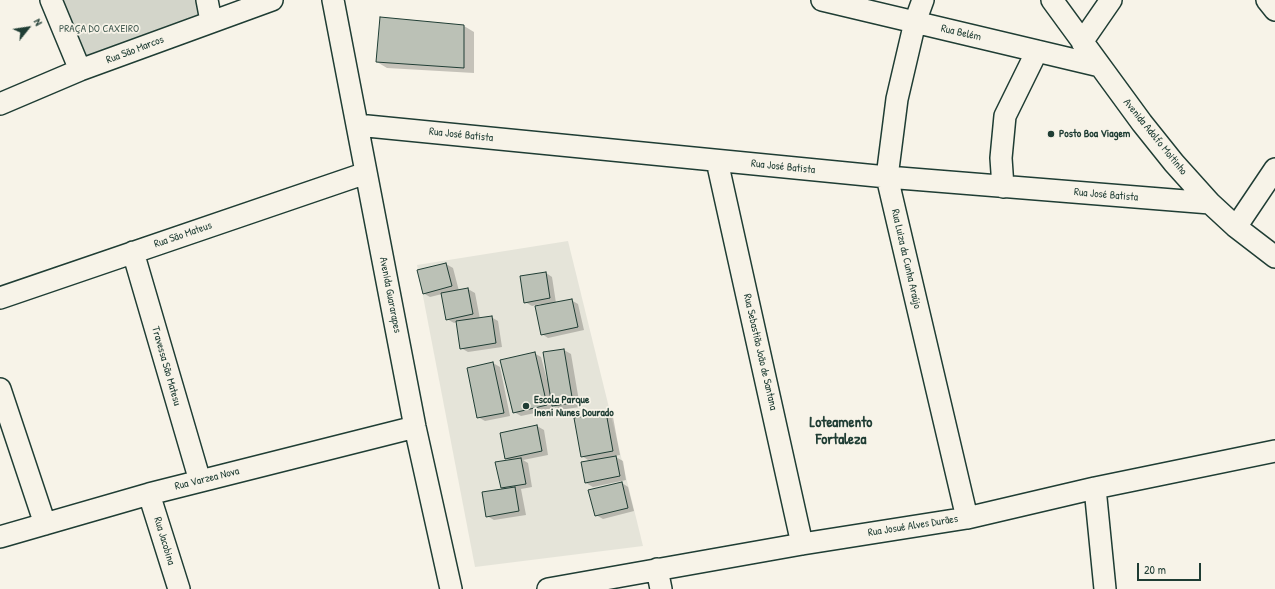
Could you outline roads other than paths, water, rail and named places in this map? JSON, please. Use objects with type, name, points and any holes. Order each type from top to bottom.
[{"type":"street","points":[[51,0],[80,70]]},
{"type":"street","points":[[207,0],[211,21]]},
{"type":"street","name":"Rua São Marcos","points":[[0,104],[80,70],[272,0]]},
{"type":"street","name":"Avenida Guararapes","points":[[332,0],[416,427],[451,589]]},
{"type":"street","name":"Rua Luiza da Cunha Araújo","points":[[924,0],[914,22],[897,99],[887,177],[967,518]]},
{"type":"street","name":"Avenida Adolfo Moitinho","points":[[1052,0],[1142,123],[1210,203],[1236,227],[1275,258]]},
{"type":"street","points":[[1082,42],[1111,0]]},
{"type":"street","points":[[1267,0],[1275,10]]},
{"type":"street","name":"Rua Belém","points":[[831,1],[893,18],[1100,66]]},
{"type":"street","points":[[1003,187],[1001,158],[1005,116],[1037,51]]},
{"type":"street","name":"Rua José Batista","points":[[357,125],[887,177],[1210,203]]},
{"type":"street","name":"Rua Sebastião João de Santana","points":[[718,161],[802,544]]},
{"type":"street","points":[[1236,227],[1275,169]]},
{"type":"street","name":"Rua São Mateus","points":[[0,298],[366,173]]},
{"type":"street","name":"Travessa São Matesu","points":[[133,252],[200,481]]},
{"type":"street","points":[[1,396],[45,524]]},
{"type":"street","name":"Rua Varzea Nova","points":[[0,537],[150,494],[416,427]]},
{"type":"street","name":"Rua Josué Alves Durães","points":[[548,589],[802,544],[967,518],[1095,488],[1275,451]]},
{"type":"street","points":[[1095,488],[1105,589]]},
{"type":"street","name":"Rua Jacobina","points":[[150,494],[179,589]]},
{"type":"street","points":[[657,569],[661,589]]},
{"type":"place","name":"Posto Boa Viagem","points":[[1051,134]]},
{"type":"place","name":"Escola Parque Ineni Nunes Dourado","points":[[526,406]]},
{"type":"district","name":"Loteamento Fortaleza","points":[[841,432]]},
{"type":"park label","name":"PRAÇA DO CAXEIRO","points":[[99,29]]}]
